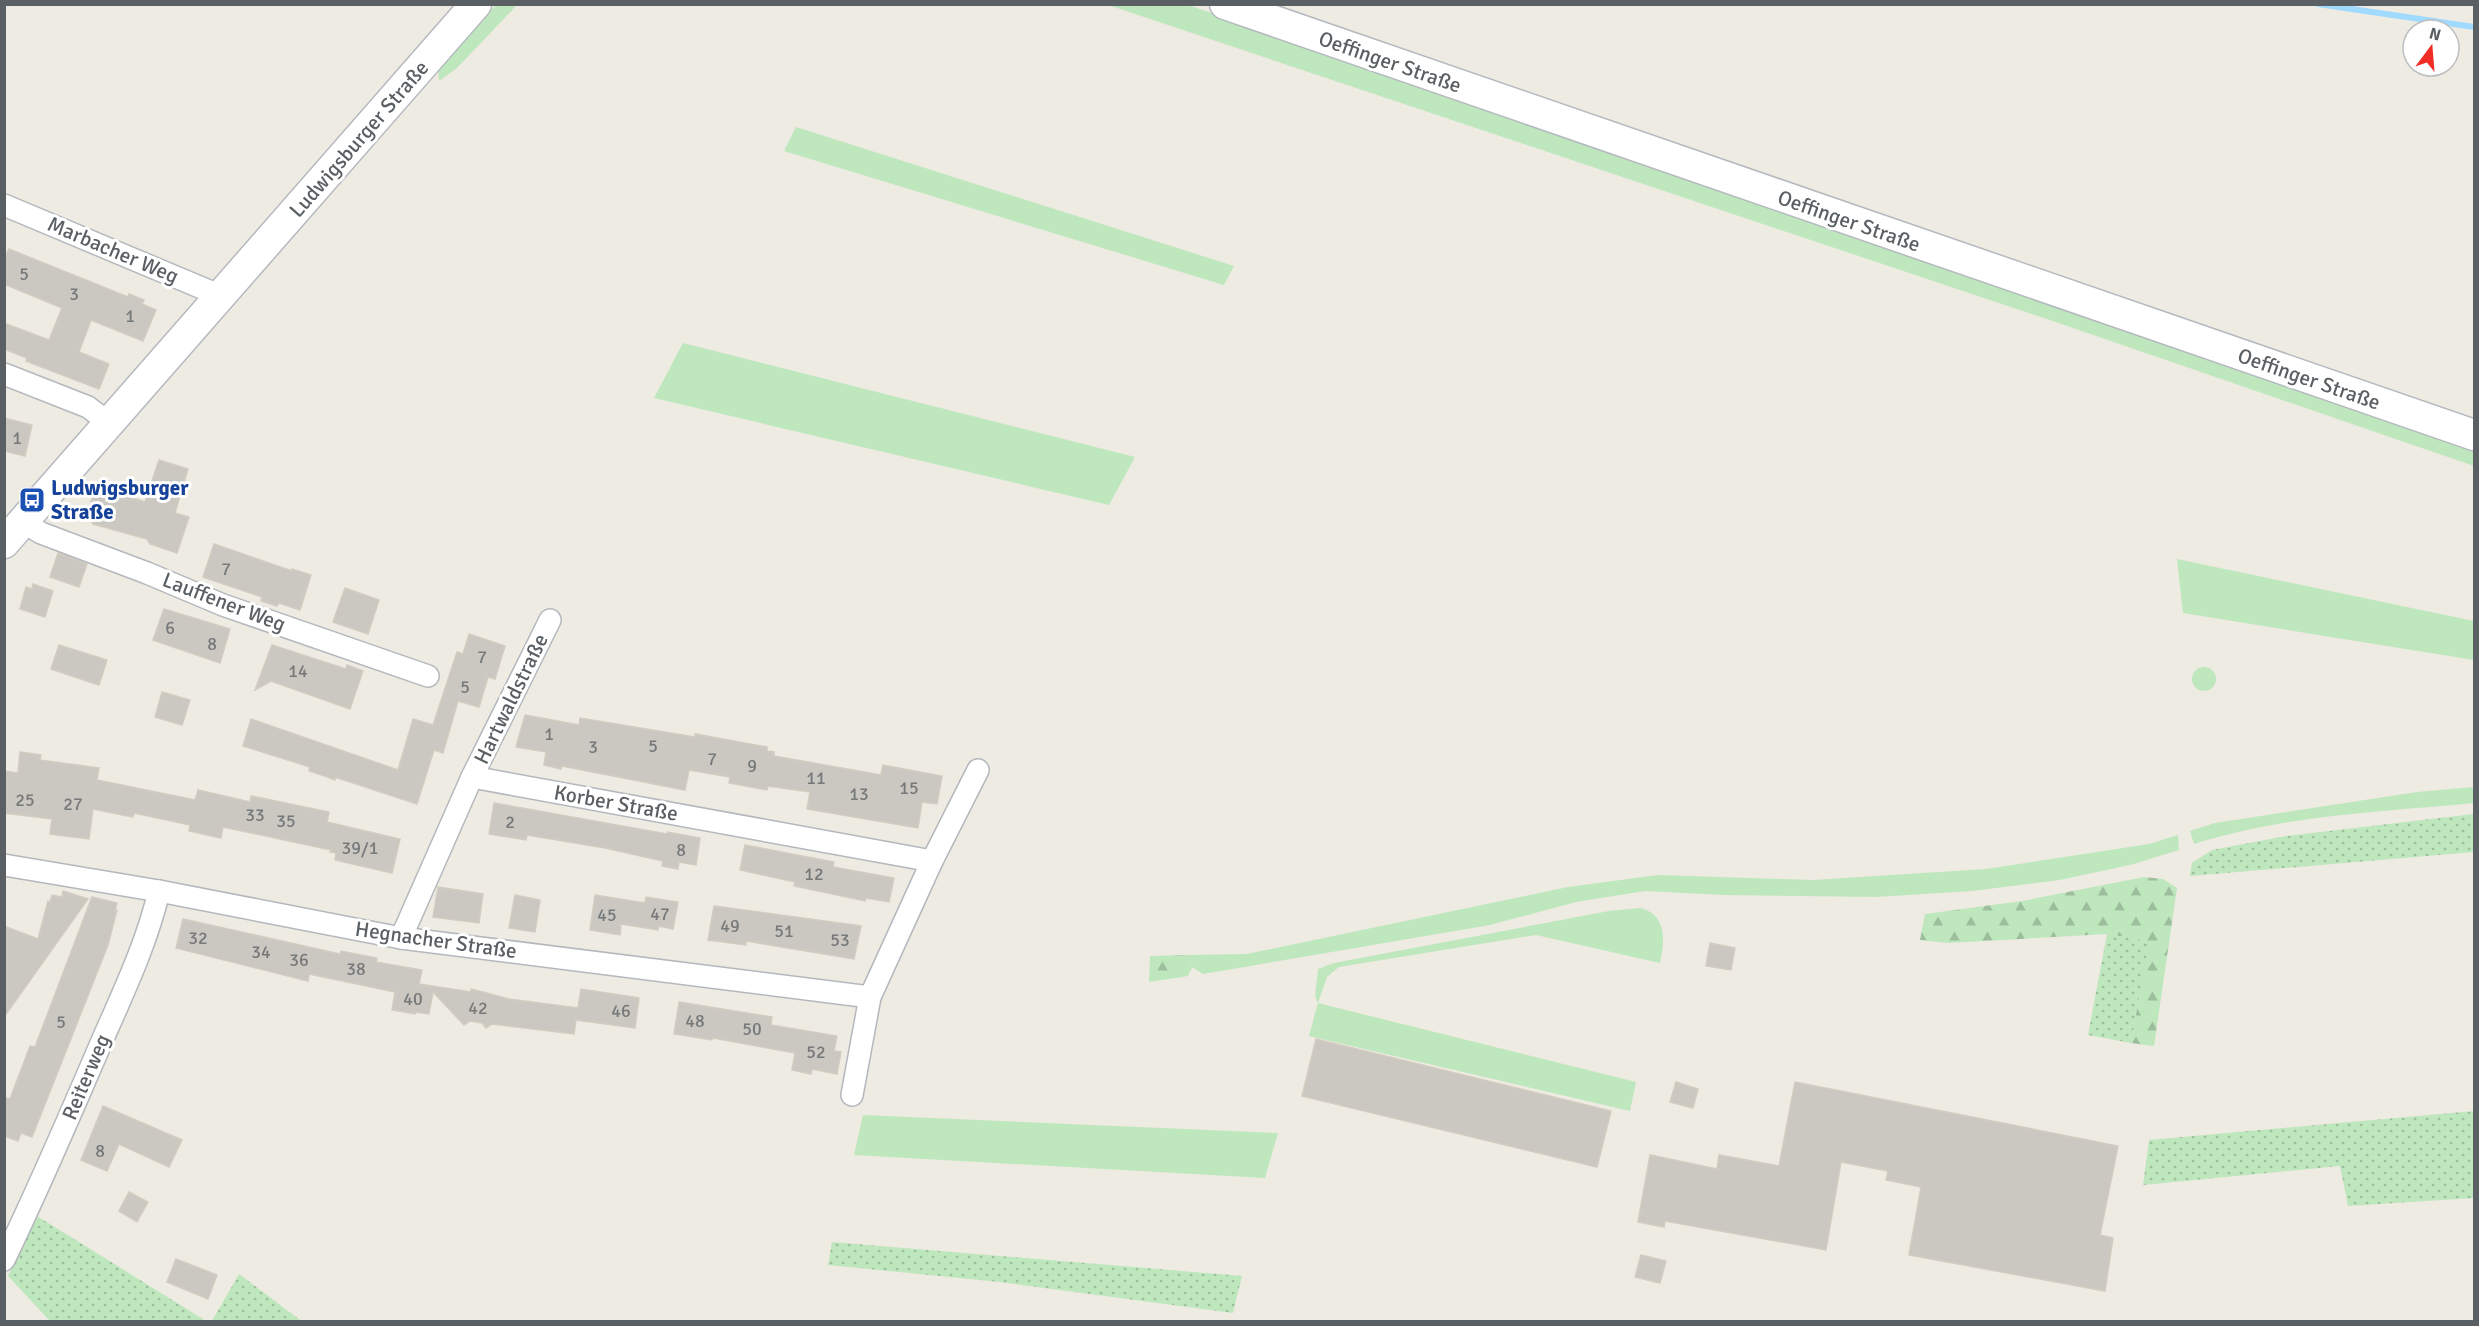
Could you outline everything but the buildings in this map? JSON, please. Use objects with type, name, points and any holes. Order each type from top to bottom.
[{"type":"main road","name":"Ludwigsburger Straße","points":[[14,532],[476,4]]},
{"type":"main road","name":"Oeffinger Straße","points":[[1225,4],[2475,435]]},
{"type":"street","name":"Marbacher Weg","points":[[4,205],[221,296]]},
{"type":"street","points":[[4,374],[88,408],[109,423]]},
{"type":"street","name":"Lauffener Weg","points":[[14,532],[40,533],[147,573],[223,605],[428,676]]},
{"type":"street","name":"Hartwaldstraße","points":[[472,777],[550,620]]},
{"type":"street","points":[[852,1095],[870,997],[932,861],[978,770]]},
{"type":"street","points":[[401,938],[472,777]]},
{"type":"street","name":"Korber Straße","points":[[472,777],[932,861]]},
{"type":"street","name":"Hegnacher Straße","points":[[4,865],[159,891],[401,938],[870,997]]},
{"type":"street","name":"Reiterweg","points":[[4,1260],[42,1180],[112,1017],[154,913],[159,891]]},
{"type":"green space","points":[[496,5],[517,5],[457,68],[439,81],[438,65]]},
{"type":"green space","points":[[1108,5],[1188,5],[2474,444],[2474,466],[2041,317]]},
{"type":"green space","points":[[796,127],[1234,266],[1224,285],[784,151]]},
{"type":"green space","points":[[683,343],[1135,457],[1109,505],[654,398]]},
{"type":"green space","points":[[2177,559],[2474,621],[2474,660],[2183,613]]},
{"type":"green space","points":[[2204,667],[2212,671],[2216,679],[2212,687],[2204,691],[2196,687],[2192,679],[2196,671]]},
{"type":"green space","points":[[2474,787],[2474,803],[2368,812],[2298,821],[2228,834],[2194,844],[2190,831],[2215,823],[2417,792]]},
{"type":"green space","points":[[2474,814],[2474,852],[2190,876],[2192,863],[2212,850],[2286,836]]},
{"type":"green space","points":[[2178,835],[2179,850],[2134,864],[2060,880],[1972,891],[1876,897],[1724,895],[1645,891],[1576,902],[1490,925],[1203,974],[1192,967],[1189,955],[1247,954],[1568,887],[1658,875],[1813,880],[1986,869],[2149,844]]},
{"type":"green space","points":[[2144,877],[2163,879],[2177,888],[2154,1046],[2131,1043],[2148,941],[2107,934],[1948,943],[1920,940],[1925,914],[2022,901]]},
{"type":"green space","points":[[1640,908],[1649,911],[1660,922],[1662,930],[1663,946],[1660,963],[1536,935],[1339,967],[1327,977],[1318,1003],[1315,996],[1318,969],[1334,963],[1609,911]]},
{"type":"green space","points":[[2107,934],[2149,941],[2131,1043],[2088,1035]]},
{"type":"green space","points":[[1189,955],[1192,967],[1188,976],[1149,982],[1150,956]]},
{"type":"green space","points":[[1318,1003],[1636,1082],[1630,1111],[1309,1036]]},
{"type":"green space","points":[[2474,1111],[2474,1198],[2348,1206],[2340,1166],[2143,1185],[2149,1140]]},
{"type":"green space","points":[[863,1115],[1278,1133],[1265,1178],[854,1155]]},
{"type":"green space","points":[[37,1216],[206,1321],[50,1321],[8,1276]]},
{"type":"green space","points":[[832,1242],[1242,1276],[1233,1313],[1000,1282],[828,1265]]},
{"type":"green space","points":[[239,1274],[300,1320],[212,1321]]},
{"type":"waterway","points":[[2318,4],[2474,27]]},
{"type":"place","name":"Ludwigsburger Straße","points":[[32,500]]}]
